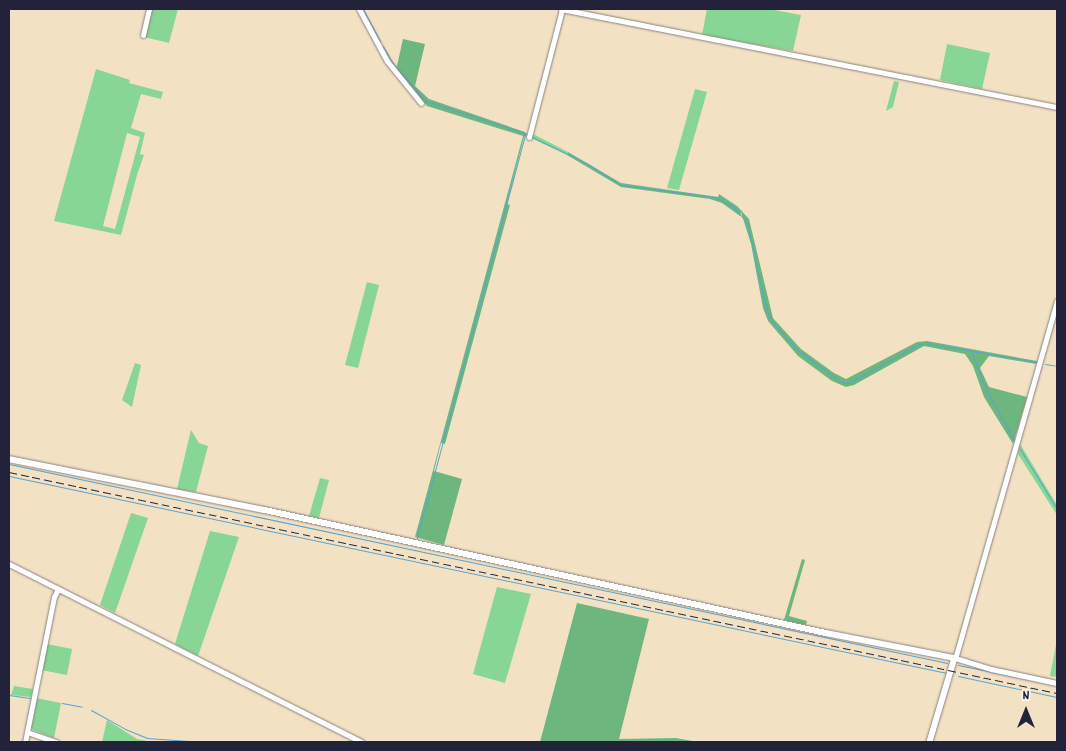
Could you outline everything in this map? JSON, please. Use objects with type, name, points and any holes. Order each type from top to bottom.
[{"type":"street","points":[[143,35],[149,9]]},
{"type":"street","points":[[359,9],[387,61],[421,103]]},
{"type":"street","points":[[529,136],[562,9],[1057,107]]},
{"type":"street","points":[[930,742],[1057,301]]},
{"type":"street","points":[[9,459],[265,510],[826,633],[954,658],[991,669],[1057,682]]},
{"type":"street","points":[[9,564],[362,742]]},
{"type":"street","points":[[25,742],[54,597],[58,589]]},
{"type":"street","points":[[27,732],[56,742]]},
{"type":"green space","points":[[151,9],[178,9],[169,43],[144,37]]},
{"type":"green space","points":[[707,9],[769,9],[801,15],[793,51],[702,35]]},
{"type":"green space","points":[[403,39],[425,44],[415,86],[429,99],[525,132],[527,135],[524,137],[507,204],[510,205],[445,444],[441,443],[434,471],[462,479],[444,545],[415,537],[523,136],[427,106],[396,70]]},
{"type":"green space","points":[[947,44],[990,53],[982,89],[940,80]]},
{"type":"green space","points":[[96,69],[130,80],[129,83],[163,92],[161,99],[141,94],[131,128],[145,133],[140,154],[144,155],[121,235],[54,221]],"holes":[[[127,133],[140,137],[115,229],[103,226]]]},
{"type":"green space","points":[[894,81],[899,82],[893,107],[886,111]]},
{"type":"green space","points":[[695,89],[707,92],[679,190],[667,188]]},
{"type":"green space","points":[[533,134],[568,152],[567,155],[531,138]]},
{"type":"green space","points":[[568,152],[621,183],[718,197],[719,194],[737,206],[749,219],[773,318],[801,349],[834,373],[846,379],[917,342],[927,341],[1037,361],[1036,364],[989,356],[980,368],[989,387],[1027,397],[1013,444],[984,397],[973,366],[965,354],[924,346],[854,385],[846,387],[832,381],[798,356],[768,321],[763,308],[751,244],[741,212],[740,216],[722,203],[710,199],[621,187],[567,155]]},
{"type":"green space","points":[[367,282],[379,285],[358,368],[345,365]]},
{"type":"green space","points":[[135,363],[141,365],[132,407],[122,400]]},
{"type":"green space","points":[[191,430],[199,443],[208,446],[196,492],[177,489]]},
{"type":"green space","points":[[1020,444],[1057,505],[1057,515],[1018,454]]},
{"type":"green space","points":[[320,478],[329,480],[319,518],[309,516]]},
{"type":"green space","points":[[131,513],[148,518],[115,613],[100,605]]},
{"type":"green space","points":[[210,531],[239,537],[198,656],[175,644]]},
{"type":"green space","points":[[802,559],[805,560],[789,616],[807,621],[806,625],[784,620]]},
{"type":"green space","points":[[497,587],[531,594],[505,683],[473,674]]},
{"type":"green space","points":[[577,603],[649,619],[619,739],[676,738],[698,742],[540,742]]},
{"type":"green space","points":[[1057,640],[1057,677],[1050,676]]},
{"type":"green space","points":[[47,644],[72,649],[67,675],[41,670]]},
{"type":"green space","points":[[14,686],[33,689],[31,697],[11,695]]},
{"type":"green space","points":[[36,698],[61,703],[54,738],[33,730],[30,725]]},
{"type":"green space","points":[[107,720],[137,739],[152,742],[102,742]]},
{"type":"waterway","points":[[363,9],[380,41]]},
{"type":"waterway","points":[[383,46],[393,63],[426,101],[527,134]]},
{"type":"waterway","points":[[417,538],[525,134]]},
{"type":"waterway","points":[[532,137],[588,164],[620,185],[715,197],[732,206],[747,222],[766,308],[771,320],[795,348],[841,382],[849,383],[919,344],[925,343],[1037,362]]},
{"type":"waterway","points":[[971,351],[986,389],[1014,440]]},
{"type":"waterway","points":[[1045,364],[1057,366]]},
{"type":"waterway","points":[[1020,449],[1057,509]]},
{"type":"waterway","points":[[9,464],[947,663]]},
{"type":"waterway","points":[[9,476],[946,673]]},
{"type":"waterway","points":[[958,665],[1043,682]]},
{"type":"waterway","points":[[958,676],[1057,697]]},
{"type":"waterway","points":[[9,695],[30,698]]},
{"type":"waterway","points":[[62,703],[82,707]]},
{"type":"waterway","points":[[91,710],[125,729],[147,738],[203,742]]},
{"type":"railway","points":[[9,472],[1057,693]]}]
